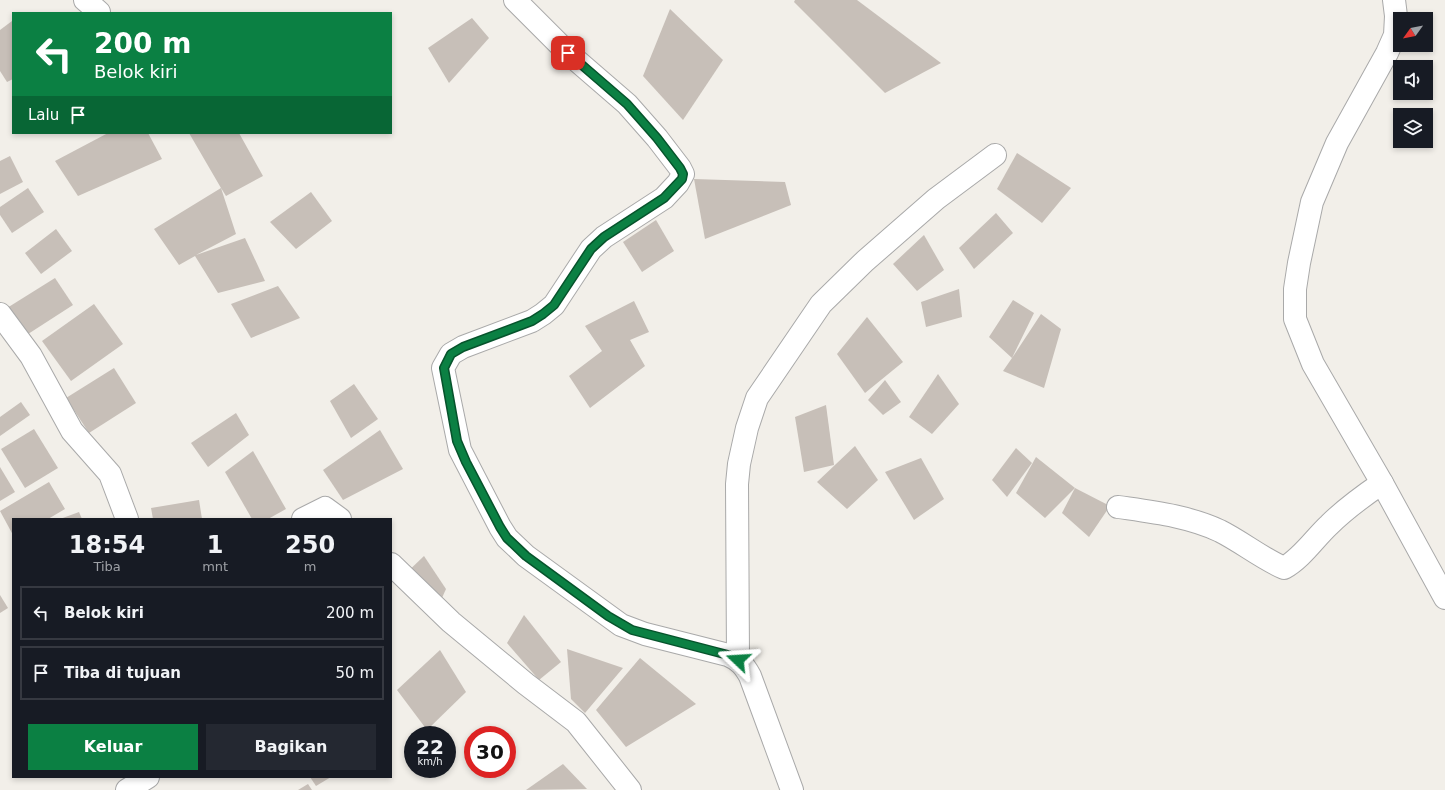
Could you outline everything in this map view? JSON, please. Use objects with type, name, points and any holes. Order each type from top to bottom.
[{"type":"street","points":[[515,0],[568,53],[627,104],[657,138],[683,174],[682,179],[664,198],[604,237],[591,249],[554,305],[543,314],[532,321],[463,347],[451,354],[444,368],[460,450],[500,527],[507,538],[526,556],[626,627],[645,634],[728,655],[738,660],[750,676],[792,790]]},
{"type":"street","points":[[1394,0],[1396,16],[1395,35],[1338,143],[1312,202],[1295,289],[1295,319],[1304,345],[1313,364],[1382,483],[1445,598]]},
{"type":"street","points":[[738,660],[737,484],[739,464],[745,435],[757,398],[821,304],[865,261],[936,199],[995,155]]},
{"type":"street","points":[[0,314],[31,356],[72,431],[110,474],[127,518]]},
{"type":"street","points":[[1118,507],[1171,515],[1219,531],[1284,568],[1295,562],[1310,544],[1348,507],[1382,483]]},
{"type":"street","points":[[305,518],[325,508],[339,518]]},
{"type":"street","points":[[392,565],[451,622],[526,684],[576,722],[630,790]]},
{"type":"street","points":[[127,790],[146,778]]},
{"type":"building","points":[[795,0],[857,0],[941,63],[885,93],[794,2]]},
{"type":"building","points":[[670,9],[723,60],[683,120],[643,76]]},
{"type":"building","points":[[472,18],[489,38],[449,83],[428,48]]},
{"type":"building","points":[[12,21],[12,80],[7,82],[0,71],[0,30]]},
{"type":"building","points":[[106,134],[149,134],[162,159],[78,196],[55,161]]},
{"type":"building","points":[[190,134],[240,134],[263,176],[226,196]]},
{"type":"building","points":[[1017,153],[1071,188],[1042,223],[997,189]]},
{"type":"building","points":[[10,156],[23,182],[0,194],[0,161]]},
{"type":"building","points":[[694,179],[785,182],[791,205],[705,239]]},
{"type":"building","points":[[28,188],[44,212],[12,233],[0,215],[0,207]]},
{"type":"building","points":[[221,188],[236,234],[196,255],[245,238],[265,281],[218,293],[195,256],[179,265],[154,229]]},
{"type":"building","points":[[311,192],[332,221],[296,249],[270,222]]},
{"type":"building","points":[[996,213],[1013,233],[974,269],[959,248]]},
{"type":"building","points":[[656,220],[674,251],[642,272],[623,242]]},
{"type":"building","points":[[56,229],[72,251],[41,274],[25,253]]},
{"type":"building","points":[[924,235],[944,270],[917,291],[893,264]]},
{"type":"building","points":[[55,278],[73,305],[25,336],[7,308]]},
{"type":"building","points":[[278,286],[300,318],[251,338],[231,304]]},
{"type":"building","points":[[959,289],[962,317],[926,327],[921,302]]},
{"type":"building","points":[[1013,300],[1034,313],[1012,358],[989,337]]},
{"type":"building","points":[[634,301],[649,332],[630,340],[645,366],[590,408],[569,376],[602,351],[585,326]]},
{"type":"building","points":[[94,304],[123,344],[71,381],[42,341]]},
{"type":"building","points":[[1041,314],[1061,329],[1044,388],[1003,371]]},
{"type":"building","points":[[867,317],[903,362],[865,393],[837,354]]},
{"type":"building","points":[[114,368],[136,403],[89,433],[66,398]]},
{"type":"building","points":[[938,374],[959,404],[932,434],[909,417]]},
{"type":"building","points":[[885,380],[901,402],[883,415],[868,400]]},
{"type":"building","points":[[354,384],[378,419],[351,438],[330,401]]},
{"type":"building","points":[[21,402],[30,415],[0,436],[0,417]]},
{"type":"building","points":[[826,405],[834,465],[804,472],[795,417]]},
{"type":"building","points":[[236,413],[249,435],[208,467],[191,443]]},
{"type":"building","points":[[34,429],[58,468],[25,488],[1,449]]},
{"type":"building","points":[[380,430],[403,469],[343,500],[323,470]]},
{"type":"building","points":[[855,446],[878,480],[847,509],[817,482]]},
{"type":"building","points":[[1016,448],[1032,463],[1007,497],[992,480]]},
{"type":"building","points":[[253,451],[286,509],[270,518],[251,518],[225,472]]},
{"type":"building","points":[[1036,457],[1075,488],[1045,518],[1016,493]]},
{"type":"building","points":[[921,458],[944,499],[914,520],[885,472]]},
{"type":"building","points":[[0,467],[15,492],[0,501]]},
{"type":"building","points":[[49,482],[65,509],[50,518],[12,518],[12,533],[0,511]]},
{"type":"building","points":[[1075,488],[1110,506],[1089,537],[1062,513]]},
{"type":"building","points":[[199,500],[202,518],[153,518],[151,508]]},
{"type":"building","points":[[79,512],[82,518],[63,518]]},
{"type":"building","points":[[424,556],[446,589],[433,618],[399,580]]},
{"type":"building","points":[[0,595],[8,608],[0,613]]},
{"type":"building","points":[[524,615],[561,662],[539,680],[507,643]]},
{"type":"building","points":[[567,649],[623,668],[585,713],[571,699]]},
{"type":"building","points":[[440,650],[466,692],[431,726],[424,726],[397,690]]},
{"type":"building","points":[[640,658],[696,704],[626,747],[596,710]]},
{"type":"building","points":[[563,764],[587,789],[526,790]]},
{"type":"building","points":[[311,778],[329,778],[316,786]]},
{"type":"building","points":[[308,784],[312,790],[298,790]]},
{"type":"route","points":[[568,53],[627,104],[657,138],[680,168],[683,174],[682,179],[664,198],[604,237],[591,249],[554,305],[543,314],[532,321],[463,347],[451,354],[444,368],[457,441],[466,462],[500,527],[507,538],[526,556],[608,616],[632,630],[728,655],[738,660]]}]
